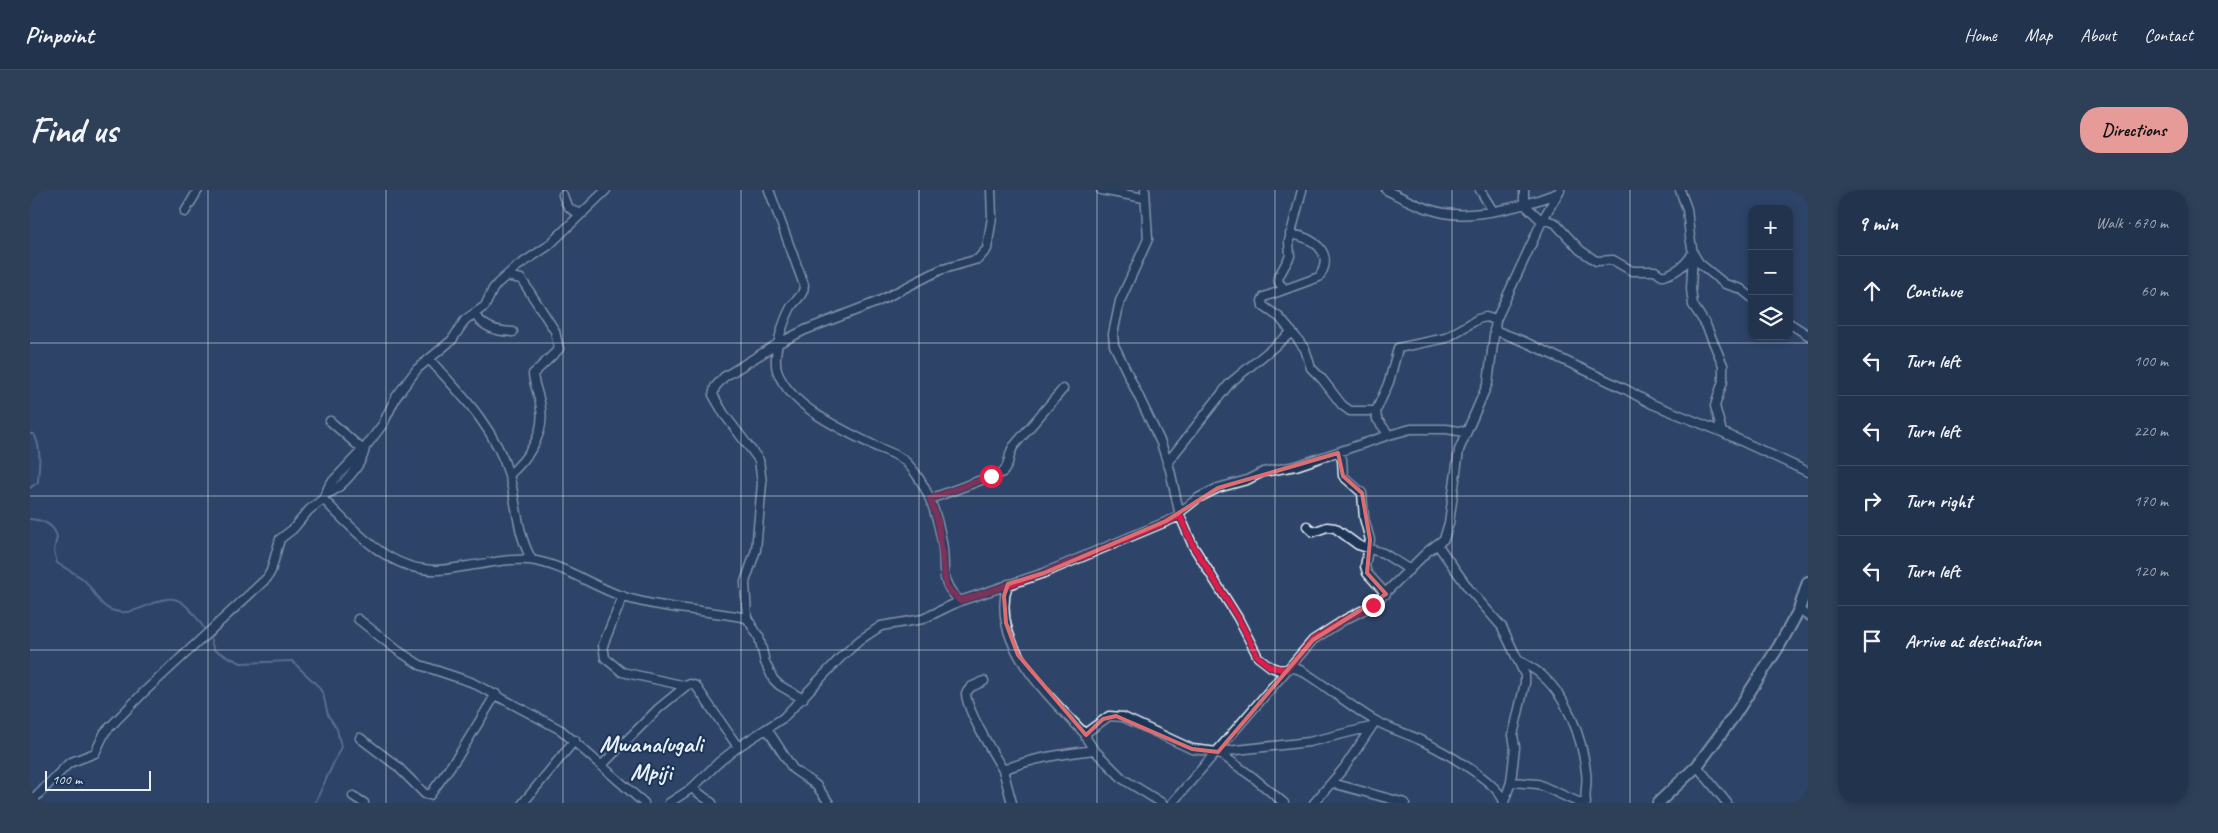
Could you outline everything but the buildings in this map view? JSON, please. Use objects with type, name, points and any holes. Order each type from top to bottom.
[{"type":"street","points":[[185,212],[198,190]]},
{"type":"street","points":[[769,190],[804,285],[802,296],[792,307],[778,343],[777,371],[794,396],[837,427],[906,461],[916,474],[930,499],[941,537],[946,586],[960,601]]},
{"type":"street","points":[[803,699],[779,685],[773,679],[765,662],[759,637],[748,618],[745,582],[756,550],[760,524],[762,483],[759,460],[724,414],[713,395],[715,387],[724,377],[778,343],[805,330],[877,302],[940,270],[978,259],[987,249],[992,217],[991,190]]},
{"type":"street","points":[[1101,190],[1144,194],[1148,239],[1120,300],[1113,334],[1114,345],[1161,443],[1180,515],[1193,546],[1238,618],[1258,657],[1271,667],[1300,670],[1373,724],[1422,741],[1456,761],[1489,782],[1503,796],[1504,802]]},
{"type":"street","points":[[1285,289],[1279,283],[1278,278],[1290,256],[1290,234],[1294,228],[1296,208],[1302,190]]},
{"type":"street","points":[[1386,190],[1412,203],[1445,213],[1468,214],[1524,204],[1559,191]]},
{"type":"street","points":[[1480,190],[1493,211]]},
{"type":"street","points":[[1524,190],[1524,204],[1543,220],[1555,223],[1580,250],[1596,261],[1613,260],[1632,271],[1655,271],[1662,276],[1683,267],[1694,253]]},
{"type":"street","points":[[1680,190],[1688,209],[1690,238],[1694,253],[1691,290],[1693,305],[1706,324],[1723,365],[1723,381],[1715,406],[1722,432]]},
{"type":"street","points":[[30,803],[69,763],[95,753],[105,732],[144,692],[222,617],[253,592],[271,571],[280,539],[324,496],[338,487],[356,468],[364,456],[364,449],[383,424],[396,397],[417,369],[452,340],[465,320],[485,306],[492,289],[548,246],[603,191]]},
{"type":"street","points":[[1172,803],[1313,640],[1344,620],[1373,605],[1444,539],[1449,523],[1457,461],[1465,432],[1472,422],[1488,383],[1496,320],[1543,220],[1559,191]]},
{"type":"street","points":[[563,195],[569,208],[578,213],[583,213]]},
{"type":"street","points":[[1290,234],[1314,241],[1323,252],[1324,264],[1319,277],[1264,297],[1262,301],[1263,306],[1279,318],[1292,332],[1305,349],[1311,368],[1342,405],[1350,411],[1376,411]]},
{"type":"street","points":[[1694,253],[1708,272],[1730,287],[1741,289],[1748,295]]},
{"type":"street","points":[[507,276],[521,279],[524,283],[555,331],[558,349],[533,374],[542,419],[531,451],[509,475]]},
{"type":"street","points":[[474,314],[486,327],[513,332]]},
{"type":"street","points":[[1389,435],[1376,419],[1376,411],[1389,382],[1398,348],[1446,338],[1478,319],[1486,317],[1496,320]]},
{"type":"street","points":[[1793,326],[1808,335]]},
{"type":"street","points":[[1494,330],[1523,341],[1625,389],[1652,404],[1722,432],[1808,472]]},
{"type":"street","points":[[1167,463],[1230,383],[1292,332]]},
{"type":"street","points":[[429,359],[472,406],[486,426],[499,451],[509,475],[524,542],[532,560]]},
{"type":"street","points":[[930,499],[1003,472],[1009,464],[1013,448],[1063,389]]},
{"type":"street","points":[[330,421],[364,449]]},
{"type":"street","points":[[669,803],[692,788],[738,747],[783,718],[840,658],[860,640],[880,626],[923,619],[960,601],[1044,573],[1180,515],[1198,498],[1218,488],[1247,480],[1263,472],[1296,466],[1411,429],[1446,429],[1465,432]]},
{"type":"street","points":[[1338,453],[1342,459],[1343,476],[1346,481],[1362,493],[1364,518],[1370,534],[1365,566],[1367,573],[1386,594]]},
{"type":"street","points":[[324,496],[356,532],[407,566],[425,570],[532,560],[569,573],[623,596],[646,602],[748,618]]},
{"type":"street","points":[[1307,526],[1313,532],[1327,527],[1336,528],[1368,550],[1383,554],[1410,570]]},
{"type":"street","points":[[1437,544],[1469,589],[1502,628],[1525,675],[1525,683],[1513,735],[1514,747],[1511,782],[1504,802]]},
{"type":"street","points":[[1658,803],[1697,766],[1734,716],[1779,646],[1799,610],[1808,582]]},
{"type":"street","points":[[1008,584],[1004,596],[1004,607],[1006,623],[1013,646],[1052,699],[1086,735],[1094,750],[1123,779],[1162,803]]},
{"type":"street","points":[[623,596],[603,645],[605,658],[622,672],[686,686]]},
{"type":"street","points":[[1799,610],[1808,616]]},
{"type":"street","points":[[358,619],[420,665],[471,682],[544,719],[575,740],[644,803]]},
{"type":"street","points":[[1516,659],[1539,673],[1560,697],[1569,713],[1584,754],[1587,776],[1586,803]]},
{"type":"street","points":[[984,681],[971,687],[966,693],[966,698],[971,712],[1003,770],[1012,803]]},
{"type":"street","points":[[602,765],[659,708],[690,684],[696,686],[738,747]]},
{"type":"street","points":[[360,738],[397,766],[425,794],[430,795],[460,754],[496,694]]},
{"type":"street","points":[[1086,735],[1103,719],[1116,716],[1150,728],[1192,749],[1218,752],[1308,742],[1373,724]]},
{"type":"street","points":[[1314,803],[1332,783],[1373,724]]},
{"type":"street","points":[[767,730],[794,769],[816,785],[829,803]]},
{"type":"street","points":[[523,803],[575,740]]},
{"type":"street","points":[[1003,770],[1030,760],[1094,750]]},
{"type":"street","points":[[1218,752],[1284,803]]},
{"type":"street","points":[[1697,766],[1727,803]]},
{"type":"street","points":[[1511,782],[1538,784],[1580,803]]},
{"type":"street","points":[[1332,783],[1405,803]]},
{"type":"street","points":[[692,788],[712,803]]},
{"type":"street","points":[[353,796],[364,803]]},
{"type":"highlighted area","points":[[1338,453],[1343,476],[1362,493],[1370,540],[1367,573],[1386,594],[1313,640],[1218,752],[1192,749],[1116,716],[1103,719],[1086,735],[1018,655],[1006,623],[1004,596],[1008,584],[1044,573],[1166,521],[1218,488]]},
{"type":"waterway","points":[[30,434],[34,434],[37,440],[39,457],[38,482],[30,488]]},
{"type":"waterway","points":[[30,519],[39,520],[51,526],[57,537],[54,551],[57,563],[83,579],[106,607],[121,612],[131,611],[167,599],[176,600],[190,610],[206,631]]},
{"type":"waterway","points":[[209,635],[214,650],[241,663],[292,661],[318,686],[323,694],[328,715],[337,729],[341,747],[315,803]]},
{"type":"district","name":"Mwanalugali Mpiji","points":[[651,758]]},
{"type":"route","points":[[991,476],[930,499],[943,545],[946,586],[960,601],[1044,573],[1166,520],[1180,516],[1193,546],[1238,618],[1255,653],[1264,663],[1271,667],[1286,670],[1313,640],[1344,620],[1373,605]]}]
